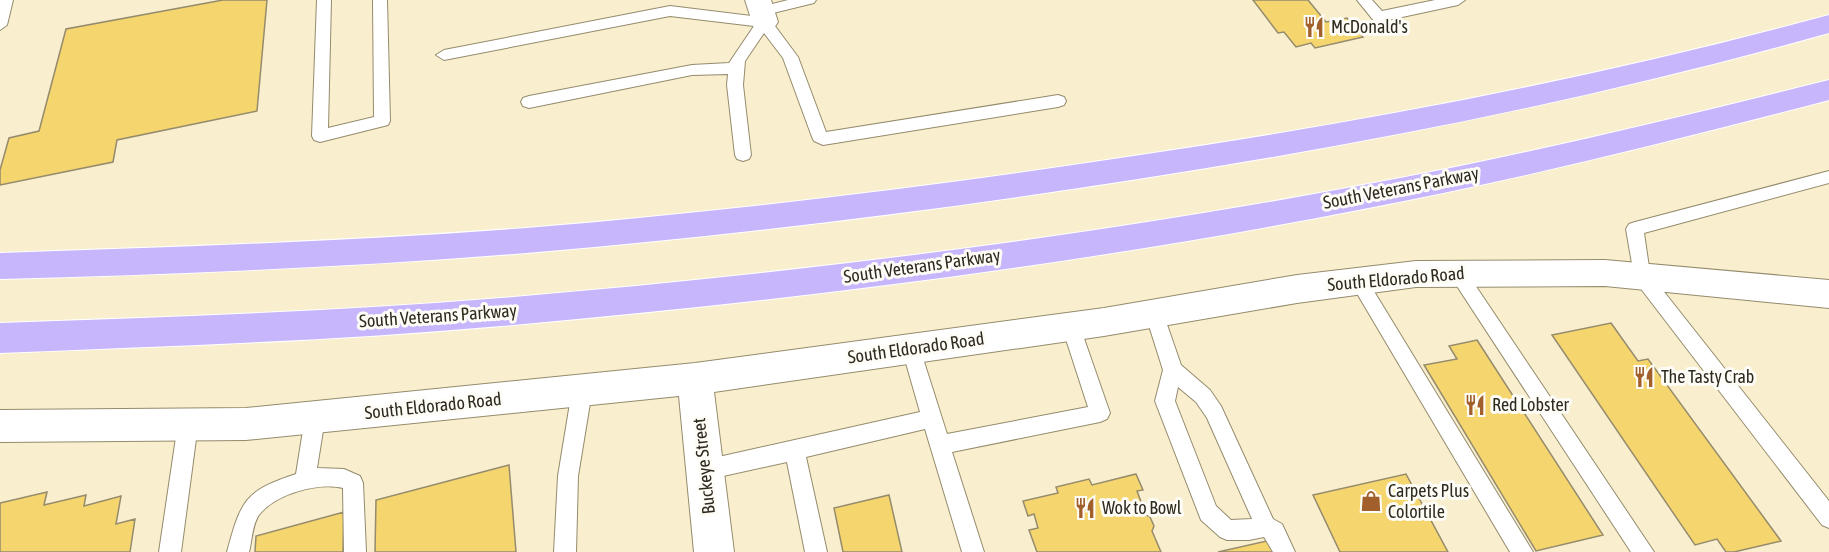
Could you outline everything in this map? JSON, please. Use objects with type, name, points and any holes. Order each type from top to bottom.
[{"type":"highway","points":[[0,266],[326,253],[610,233],[1073,178],[1292,144],[1428,118],[1602,81],[1782,38],[1829,24]]},
{"type":"highway","name":"South Veterans Parkway","points":[[0,338],[248,328],[496,312],[674,296],[904,269],[1166,232],[1465,177],[1829,90]]},
{"type":"street","name":"South Eldorado Road","points":[[0,426],[246,423],[695,379],[1071,327],[1358,280],[1416,274],[1544,272],[1641,276],[1829,294]]},
{"type":"street","name":"Buckeye Street","points":[[695,379],[714,552]]},
{"type":"lane","points":[[0,25],[6,0]]},
{"type":"lane","points":[[324,0],[320,136],[382,122],[380,0]]},
{"type":"lane","points":[[444,55],[670,11],[761,11],[809,0]]},
{"type":"lane","points":[[1364,0],[1379,17],[1458,0]]},
{"type":"lane","points":[[743,155],[735,85],[737,60],[761,11]]},
{"type":"lane","points":[[761,11],[790,57],[820,137],[823,139],[1058,101]]},
{"type":"lane","points":[[529,102],[692,70],[736,68]]},
{"type":"lane","points":[[1829,177],[1635,229],[1641,276],[1829,518]]},
{"type":"lane","points":[[1457,272],[1643,552]]},
{"type":"lane","points":[[1358,280],[1522,552]]},
{"type":"lane","points":[[1154,313],[1173,370],[1203,396],[1214,412],[1266,526],[1275,531],[1284,552]]},
{"type":"lane","points":[[940,446],[1100,413],[1071,327]]},
{"type":"lane","points":[[911,349],[973,552]]},
{"type":"lane","points":[[1173,370],[1165,401],[1208,513],[1227,530],[1249,530],[1266,526]]},
{"type":"lane","points":[[565,552],[568,476],[582,391]]},
{"type":"lane","points":[[305,482],[315,417]]},
{"type":"lane","points":[[705,470],[932,418]]},
{"type":"lane","points":[[170,552],[188,424]]},
{"type":"lane","points":[[795,451],[816,552]]},
{"type":"lane","points":[[238,552],[245,522],[252,508],[263,497],[279,488],[338,477],[348,479],[353,483],[355,552]]},
{"type":"building","points":[[223,0],[267,0],[257,111],[117,140],[113,162],[0,185],[0,170],[9,138],[39,131],[66,29]]},
{"type":"building","name":"McDonald's","points":[[1253,0],[1308,0],[1326,22],[1347,18],[1363,37],[1315,48],[1311,43],[1296,47],[1284,32],[1278,33]]},
{"type":"building","points":[[1611,323],[1638,361],[1648,359],[1781,541],[1734,552],[1726,552],[1717,539],[1695,545],[1552,335]]},
{"type":"building","points":[[1477,340],[1603,535],[1536,551],[1424,365],[1457,359],[1449,346]]},
{"type":"building","points":[[509,465],[516,552],[375,552],[376,500]]},
{"type":"building","name":"Wok to Bowl","points":[[1136,474],[1143,490],[1137,491],[1146,515],[1150,517],[1154,526],[1152,531],[1161,552],[1037,552],[1029,530],[1038,528],[1034,514],[1028,516],[1023,501],[1058,493],[1056,487],[1089,479],[1092,485]]},
{"type":"building","points":[[1406,474],[1448,552],[1340,552],[1313,495]]},
{"type":"building","points":[[47,492],[44,505],[86,495],[84,506],[121,496],[116,524],[135,519],[130,552],[0,552],[0,503]]},
{"type":"building","points":[[889,495],[902,552],[843,552],[834,508]]},
{"type":"building","points":[[344,512],[343,552],[255,552],[256,536]]},
{"type":"building","points":[[1271,540],[1276,552],[1218,552]]},
{"type":"place","name":"McDonald's","points":[[1314,27]]},
{"type":"place","name":"The Tasty Crab","points":[[1644,377]]},
{"type":"place","name":"Red Lobster","points":[[1475,405]]},
{"type":"place","name":"Carpets Plus Colortile","points":[[1371,501]]},
{"type":"place","name":"Wok to Bowl","points":[[1085,508]]}]
